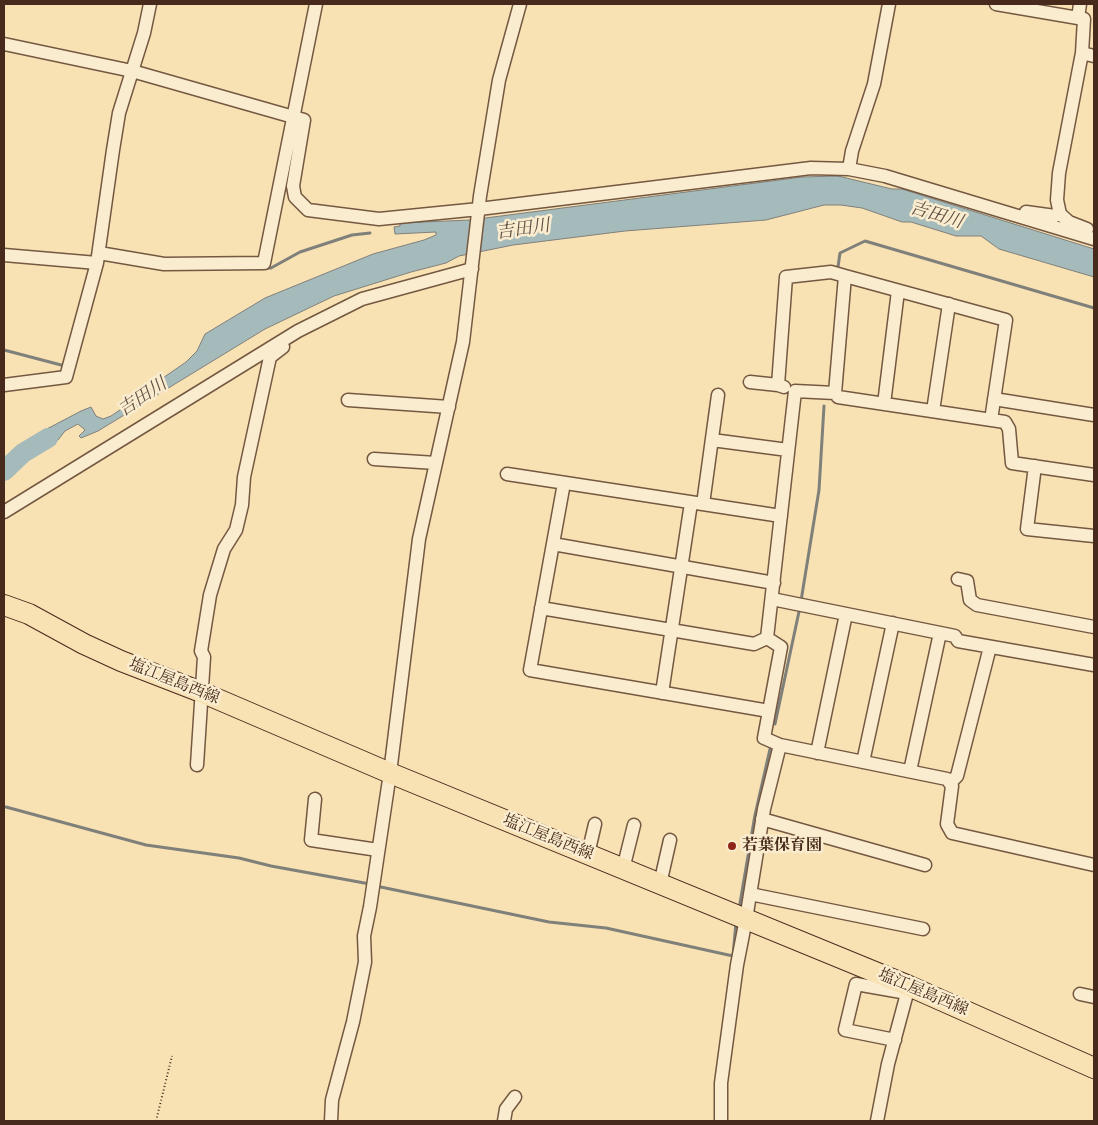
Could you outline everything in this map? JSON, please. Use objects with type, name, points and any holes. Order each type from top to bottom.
[{"type":"main road","name":"塩江屋島西線","points":[[4,606],[29,614],[84,644],[121,661],[201,692],[390,773],[741,917],[1094,1068]]},
{"type":"street","points":[[4,385],[66,377],[98,258],[118,122],[144,33],[150,4]]},
{"type":"street","points":[[4,255],[98,258],[164,264],[264,263],[316,4]]},
{"type":"street","points":[[332,1121],[332,1100],[353,1022],[365,962],[364,936],[390,773],[419,539],[463,342],[478,212],[499,80],[520,4]]},
{"type":"street","points":[[849,168],[852,151],[874,84],[889,4]]},
{"type":"street","points":[[996,4],[1084,19],[1088,54],[1057,187],[1057,200],[1060,214],[1068,222],[1094,232]]},
{"type":"street","points":[[1078,18],[1080,4]]},
{"type":"street","points":[[4,44],[132,71],[304,120],[293,186],[295,197],[308,210],[379,219],[478,212],[811,168],[849,168],[885,176],[1094,239]]},
{"type":"street","points":[[1001,211],[1055,216],[1060,214]]},
{"type":"street","points":[[4,512],[298,331],[362,299],[473,265]]},
{"type":"street","points":[[778,385],[786,276],[831,272],[1006,320],[991,420]]},
{"type":"street","points":[[834,393],[845,276]]},
{"type":"street","points":[[884,404],[898,290]]},
{"type":"street","points":[[933,411],[949,304]]},
{"type":"street","points":[[197,765],[204,656],[201,651],[210,595],[224,549],[236,530],[242,505],[244,477],[270,357],[296,337],[298,331]]},
{"type":"street","points":[[750,382],[778,385],[795,391],[834,393],[838,397],[1005,422],[1009,429],[1012,463],[1094,475]]},
{"type":"street","points":[[767,638],[795,391]]},
{"type":"street","points":[[662,693],[680,566],[712,440],[718,395]]},
{"type":"street","points":[[994,399],[1094,415]]},
{"type":"street","points":[[348,400],[449,407]]},
{"type":"street","points":[[712,440],[788,450]]},
{"type":"street","points":[[374,458],[436,463]]},
{"type":"street","points":[[1035,466],[1027,529],[1094,536]]},
{"type":"street","points":[[507,474],[781,516]]},
{"type":"street","points":[[564,483],[530,670],[769,711]]},
{"type":"street","points":[[553,544],[774,583]]},
{"type":"street","points":[[958,578],[966,581],[970,600],[977,605],[1094,627]]},
{"type":"street","points":[[772,599],[955,636],[958,641],[1094,665]]},
{"type":"street","points":[[541,608],[754,644],[767,638]]},
{"type":"street","points":[[817,752],[846,614]]},
{"type":"street","points":[[864,762],[893,624]]},
{"type":"street","points":[[910,771],[940,633]]},
{"type":"street","points":[[767,638],[781,647],[764,738],[780,745],[947,779],[952,786],[947,824],[952,833],[1094,865]]},
{"type":"street","points":[[950,782],[957,776],[990,647]]},
{"type":"street","points":[[721,1121],[721,1083],[737,965],[741,917],[750,894],[762,819],[780,745]]},
{"type":"street","points":[[315,799],[312,840],[378,850]]},
{"type":"street","points":[[762,819],[925,865]]},
{"type":"street","points":[[588,854],[595,824]]},
{"type":"street","points":[[623,869],[634,826]]},
{"type":"street","points":[[660,884],[670,840]]},
{"type":"street","points":[[750,894],[922,929]]},
{"type":"street","points":[[878,1121],[895,1040],[908,990],[856,984],[845,1030],[895,1040]]},
{"type":"street","points":[[1080,994],[1094,997]]},
{"type":"street","points":[[504,1121],[506,1109],[515,1097]]},
{"type":"path","points":[[156,1121],[172,1056]]},
{"type":"water","points":[[838,176],[892,189],[902,189],[1094,249],[1094,277],[999,249],[981,236],[956,236],[911,222],[902,222],[862,208],[841,205],[824,205],[766,220],[625,231],[513,245],[459,256],[446,263],[334,296],[265,329],[98,431],[81,438],[79,436],[85,430],[78,424],[65,431],[58,440],[44,447],[25,452],[30,443],[41,432],[81,411],[91,407],[96,416],[103,419],[111,416],[186,362],[197,351],[205,334],[265,298],[373,254],[436,235],[436,232],[395,234],[394,227],[400,226],[400,223],[470,220],[802,177]]},
{"type":"waterway","points":[[264,268],[271,268],[300,252],[352,235],[370,233]]},
{"type":"waterway","points":[[838,267],[840,253],[865,241],[1094,308]]},
{"type":"waterway","points":[[4,350],[65,366]]},
{"type":"waterway","points":[[801,601],[819,490],[824,406]]},
{"type":"waterway","name":"吉田川","points":[[4,471],[23,453],[48,438]]},
{"type":"waterway","points":[[775,724],[800,607]]},
{"type":"waterway","points":[[739,909],[755,815],[770,749]]},
{"type":"waterway","points":[[6,807],[146,845],[239,858],[271,866],[370,884]]},
{"type":"waterway","points":[[376,886],[549,922],[606,928],[733,956],[736,922]]},
{"type":"place","name":"若葉保育園","points":[[732,846]]}]
